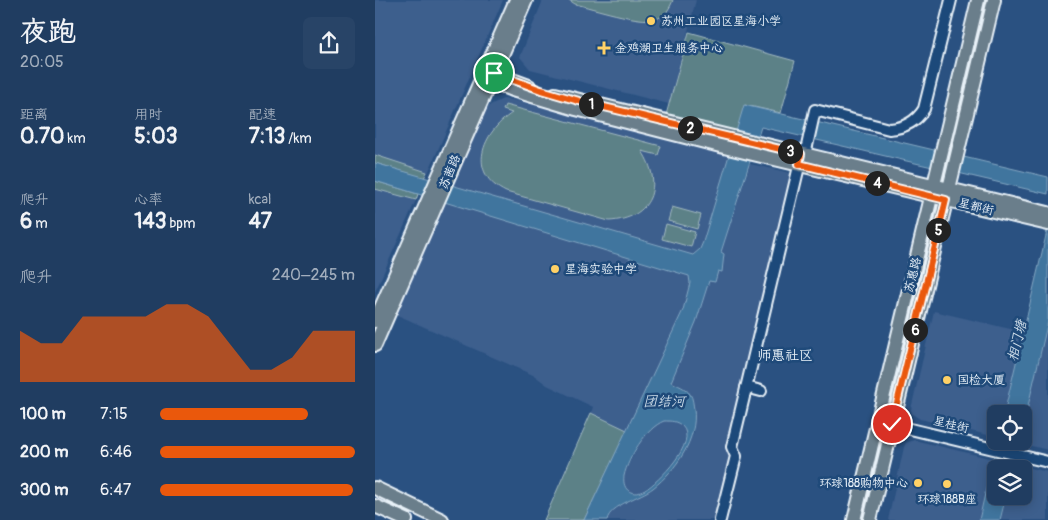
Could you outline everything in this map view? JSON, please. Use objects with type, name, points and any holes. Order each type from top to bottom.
[{"type":"main road","name":"苏茜路","points":[[489,76],[516,0]]},
{"type":"main road","name":"苏茜路","points":[[375,345],[444,175],[526,0]]},
{"type":"main road","name":"苏惠路","points":[[854,520],[978,0]]},
{"type":"main road","name":"苏惠路","points":[[870,520],[994,0]]},
{"type":"main road","name":"星都街","points":[[489,76],[512,90],[576,109],[758,149],[803,154],[947,195],[1047,218]]},
{"type":"main road","name":"苏茜路","points":[[375,321],[430,208]]},
{"type":"main road","points":[[375,488],[442,520]]},
{"type":"main road","points":[[375,506],[406,520]]},
{"type":"street","points":[[720,520],[736,456],[732,447],[815,110],[889,129],[910,124],[924,109],[951,0]]},
{"type":"street","points":[[746,388],[761,391]]},
{"type":"street","name":"星桂街","points":[[877,421],[1048,462]]},
{"type":"shaded area","points":[[375,0],[503,0],[428,173],[375,155]]},
{"type":"shaded area","name":"金鸡湖卫生服务中心","points":[[543,0],[696,0],[669,104],[530,69],[520,57]]},
{"type":"shaded area","name":"星海实验中学","points":[[503,99],[731,154],[683,310],[627,430],[591,413],[593,407],[547,385],[535,376],[395,314],[483,114],[490,105]]},
{"type":"shaded area","points":[[750,164],[791,173],[725,450],[733,460],[719,520],[607,520],[608,515],[614,509],[651,489],[682,455],[694,432],[693,401],[690,394],[671,382],[696,322],[709,280],[718,271],[721,272],[721,252]]},
{"type":"shaded area","points":[[375,189],[416,200],[375,292]]},
{"type":"shaded area","name":"国检大厦","points":[[934,311],[1023,332],[1006,405],[987,405],[987,435],[920,419],[912,414],[911,409]]},
{"type":"shaded area","points":[[1048,321],[1048,450],[1032,446],[1032,405],[1028,405]]},
{"type":"shaded area","points":[[664,421],[678,423],[685,430],[686,435],[683,447],[676,460],[659,479],[641,492],[635,494],[630,492],[624,484],[627,467],[644,435],[657,424]]},
{"type":"shaded area","points":[[914,440],[993,459],[987,460],[987,485],[979,520],[888,520],[906,443]]},
{"type":"shaded area","points":[[1032,468],[1048,472],[1048,520],[1000,520],[1004,505],[1032,505]]},
{"type":"green space","points":[[569,0],[673,0],[669,9],[662,16],[648,20],[575,4]]},
{"type":"green space","points":[[689,32],[795,61],[781,113],[745,105],[737,133],[666,115]]},
{"type":"green space","points":[[505,105],[661,146],[658,155],[642,151],[649,164],[653,188],[650,198],[644,207],[624,219],[609,221],[506,192],[494,184],[486,174],[482,164],[483,153],[486,142],[493,131],[501,121],[512,113],[503,110]]},
{"type":"green space","points":[[375,155],[427,172],[424,178],[375,163]]},
{"type":"green space","points":[[375,181],[418,194],[416,200],[375,189]]},
{"type":"green space","points":[[672,207],[701,215],[697,229],[668,221]]},
{"type":"green space","points":[[666,224],[695,232],[691,247],[662,239]]},
{"type":"green space","points":[[591,413],[627,430],[584,520],[544,520]]},
{"type":"water","name":"团结河","points":[[744,105],[1048,177],[1048,194],[761,127],[721,252],[724,254],[722,272],[718,271],[715,282],[709,281],[696,322],[671,382],[686,390],[692,399],[694,420],[689,442],[684,453],[670,472],[653,488],[614,510],[607,520],[584,520],[683,310],[690,283],[689,276],[375,181],[375,163],[693,255],[700,249]],"holes":[[[664,421],[680,424],[686,433],[685,442],[675,461],[659,479],[645,490],[633,493],[627,489],[624,481],[629,461],[644,437]]]},
{"type":"water","points":[[1048,227],[1048,321],[1028,405],[1006,405]]},
{"type":"water","points":[[995,450],[1017,450],[1015,460],[993,460]]},
{"type":"water","points":[[987,485],[987,505],[1004,505],[1000,520],[979,520]]},
{"type":"place","name":"苏州工业园区星海小学","points":[[651,21]]},
{"type":"place","name":"金鸡湖卫生服务中心","points":[[604,48]]},
{"type":"place","name":"星海实验中学","points":[[555,269]]},
{"type":"place","name":"国检大厦","points":[[947,380]]},
{"type":"place","name":"环球188购物中心","points":[[918,483]]},
{"type":"place","name":"环球188B座","points":[[947,484]]},
{"type":"district","name":"师惠社区","points":[[785,355]]},
{"type":"route","points":[[494,73],[516,82],[579,101],[801,154],[799,164],[946,200],[892,424]]},
{"type":"water label","name":"相门塘","points":[[1017,341]]}]
